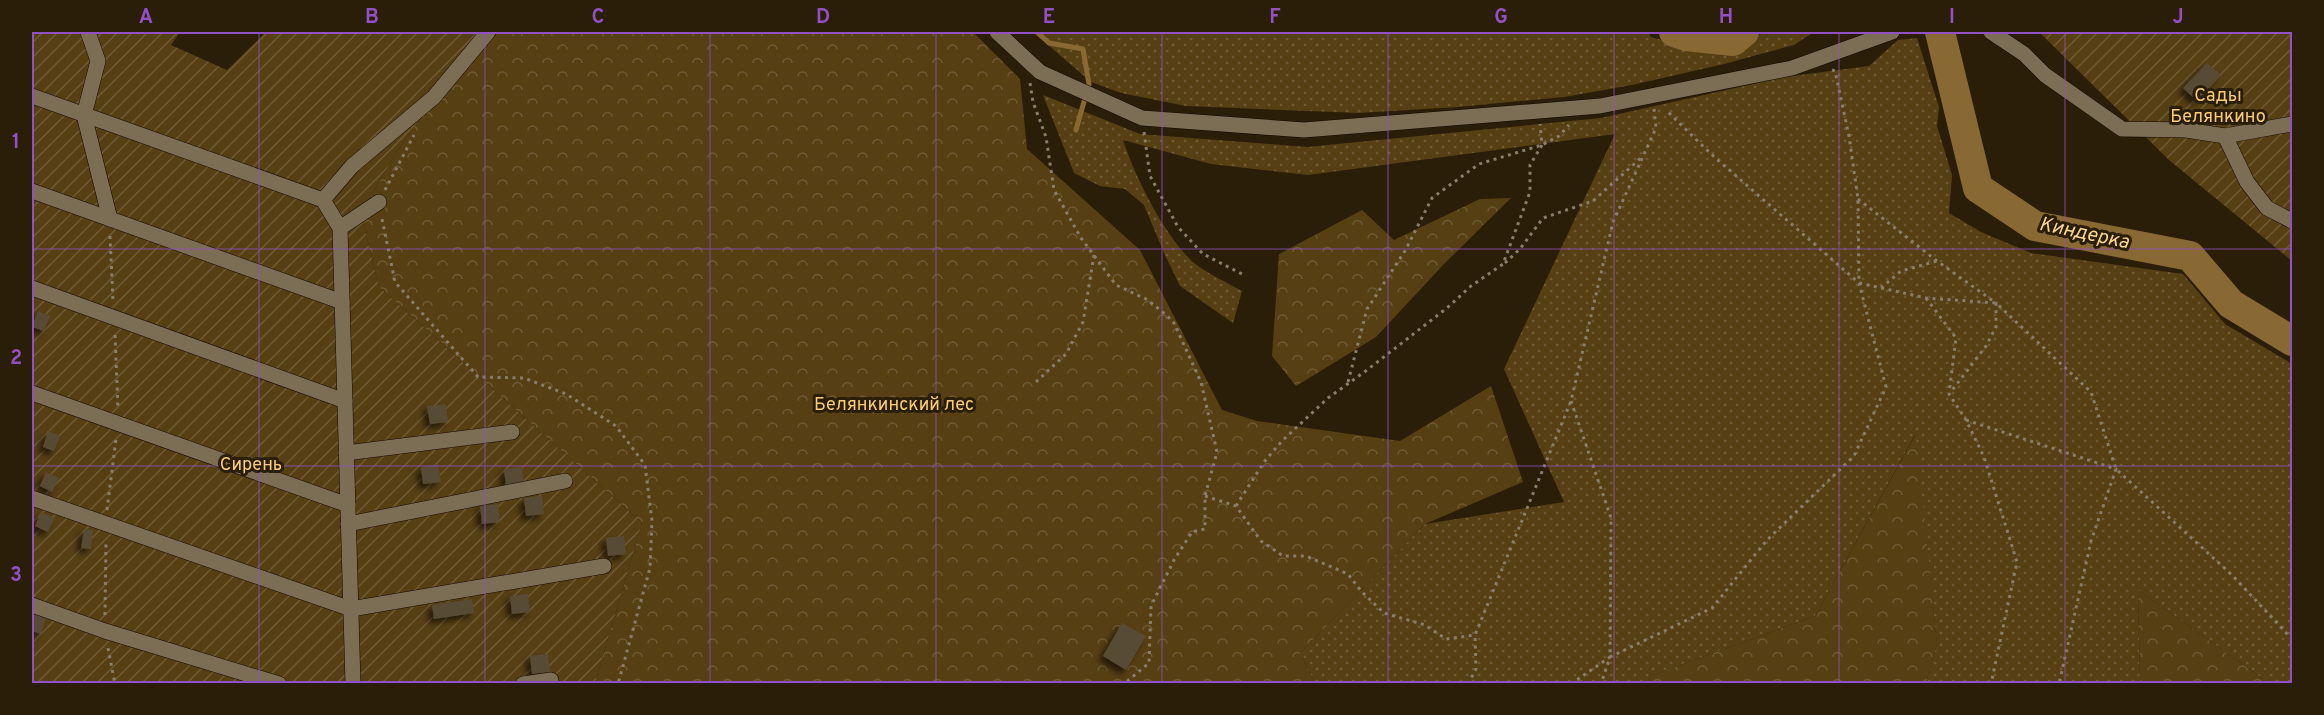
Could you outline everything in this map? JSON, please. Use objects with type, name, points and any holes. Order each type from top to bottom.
[{"type":"street","points":[[88,32],[98,61],[84,115],[110,219]]},
{"type":"street","points":[[323,200],[352,166],[434,97],[488,32]]},
{"type":"street","points":[[997,32],[1040,72],[1142,118],[1304,130],[1586,107],[1792,68],[1892,32]]},
{"type":"street","points":[[1991,32],[2024,54],[2045,75],[2122,129],[2186,130],[2225,136],[2292,124]]},
{"type":"street","points":[[32,96],[323,200],[340,228],[353,684]]},
{"type":"street","points":[[2225,136],[2247,182],[2267,208],[2292,221]]},
{"type":"street","points":[[32,191],[342,302]]},
{"type":"street","points":[[340,228],[379,202]]},
{"type":"street","points":[[32,288],[345,401]]},
{"type":"street","points":[[32,393],[348,506]]},
{"type":"street","points":[[346,453],[512,432]]},
{"type":"street","points":[[348,524],[565,481]]},
{"type":"street","points":[[32,498],[351,609],[604,566]]},
{"type":"street","points":[[32,604],[105,631],[279,684]]},
{"type":"street","points":[[523,684],[551,680]]},
{"type":"path","points":[[1025,58],[1033,102],[1046,136],[1054,190],[1081,238],[1116,285],[1148,300],[1173,321],[1201,382],[1217,452],[1205,496],[1204,529],[1192,532],[1174,560],[1151,606],[1149,663],[1124,684]]},
{"type":"path","points":[[1571,684],[1610,657],[1712,608],[1767,540],[1854,456],[1886,387],[1859,284],[1858,199],[1849,136],[1835,71],[1814,61]]},
{"type":"path","points":[[1468,684],[1476,669],[1475,635],[1571,401],[1613,222],[1656,128],[1652,96]]},
{"type":"path","points":[[1652,96],[1711,154],[1859,284],[1926,298],[1996,303]]},
{"type":"path","points":[[1347,384],[1367,309],[1405,251],[1432,198],[1479,164],[1542,145],[1558,136],[1586,107]]},
{"type":"path","points":[[1503,264],[1530,192],[1530,165],[1542,145],[1538,111]]},
{"type":"path","points":[[1142,118],[1150,176],[1178,227],[1203,254],[1244,275]]},
{"type":"path","points":[[418,129],[379,202],[395,282],[478,377],[524,378],[566,394],[616,426],[645,465],[652,520],[650,568],[618,684]]},
{"type":"path","points":[[1236,506],[1264,462],[1282,441],[1328,398],[1447,308],[1471,286],[1503,264],[1520,249],[1543,218],[1593,201],[1644,154]]},
{"type":"path","points":[[1858,199],[1937,261],[1996,303],[2091,392],[2116,469],[2091,541],[2059,684]]},
{"type":"path","points":[[110,219],[118,424],[106,525],[105,631],[115,684]]},
{"type":"path","points":[[1036,382],[1066,354],[1083,322],[1094,255]]},
{"type":"path","points":[[1881,288],[1901,271],[1937,261]]},
{"type":"path","points":[[1926,298],[1956,338],[1949,394],[1966,420],[1984,457],[2017,562],[1991,684]]},
{"type":"path","points":[[1949,394],[1986,346],[1996,327],[1996,303]]},
{"type":"path","points":[[1571,401],[1611,518],[1610,657],[1601,684]]},
{"type":"path","points":[[1966,420],[2116,469],[2232,575],[2292,639]]},
{"type":"path","points":[[1205,496],[1236,506],[1262,541],[1283,556],[1306,555],[1348,574],[1361,591],[1384,613],[1425,625],[1446,639],[1475,635]]},
{"type":"green space","name":"Сирень","points":[[32,32],[180,32],[171,45],[227,70],[266,32],[480,32],[397,151],[361,214],[379,287],[642,523],[595,683],[32,683]]},
{"type":"green space","name":"Белянкинский лес","points":[[480,32],[973,32],[1020,79],[1027,149],[1140,250],[1222,410],[1257,421],[1400,441],[1491,386],[1523,482],[1425,524],[1300,653],[1315,683],[595,683],[642,523],[379,287],[361,214],[397,151]]},
{"type":"green space","points":[[1033,32],[1648,32],[1651,37],[1680,45],[1725,50],[1766,32],[1814,32],[1794,45],[1632,85],[1564,97],[1358,113],[1186,106],[1121,93],[1091,82]]},
{"type":"green space","points":[[1661,32],[1754,32],[1733,47],[1684,40]]},
{"type":"green space","name":"Сады Белянкино","points":[[2039,32],[2292,32],[2292,261],[2169,160]]},
{"type":"green space","points":[[1917,38],[1939,107],[1937,126],[1952,175],[1949,213],[1981,232],[2031,253],[2183,274],[2225,324],[2292,364],[2292,683],[2269,683],[2138,590],[2140,683],[1926,683],[1937,644],[1915,435],[1815,616],[1650,676],[1649,683],[1315,683],[1300,653],[1425,524],[1564,502],[1504,369],[1615,134],[1308,175],[1211,164],[1123,140],[1152,206],[1183,252],[1199,267],[1242,291],[1233,323],[1180,286],[1144,205],[1125,189],[1100,186],[1074,173],[1043,95],[1140,134],[1307,147],[1601,118],[1785,77],[1869,66],[1898,40]]},
{"type":"green space","points":[[1511,198],[1444,264],[1376,337],[1296,386],[1272,356],[1279,254],[1362,210],[1394,240],[1480,199]]},
{"type":"green space","points":[[1916,434],[1937,644],[1926,683],[1649,683],[1650,676],[1815,616]]},
{"type":"green space","points":[[2138,590],[2269,683],[2140,683]]},
{"type":"building","points":[[2207,63],[2221,75],[2197,101],[2183,88]]},
{"type":"building","points":[[38,311],[50,316],[44,331],[32,327]]},
{"type":"building","points":[[446,404],[448,422],[430,424],[427,406]]},
{"type":"building","points":[[48,431],[60,436],[54,451],[43,447]]},
{"type":"building","points":[[438,464],[441,482],[423,484],[421,467]]},
{"type":"building","points":[[522,467],[524,485],[506,487],[504,469]]},
{"type":"building","points":[[46,472],[59,478],[52,492],[40,486]]},
{"type":"building","points":[[542,496],[544,514],[526,516],[524,498]]},
{"type":"building","points":[[498,504],[500,522],[482,524],[480,506]]},
{"type":"building","points":[[41,512],[54,518],[48,532],[35,526]]},
{"type":"building","points":[[84,529],[93,530],[91,549],[81,548]]},
{"type":"building","points":[[624,536],[626,554],[608,556],[606,538]]},
{"type":"building","points":[[528,594],[530,612],[512,614],[510,596]]},
{"type":"building","points":[[472,599],[474,613],[434,619],[432,605]]},
{"type":"building","points":[[34,614],[46,618],[41,634],[32,631]]},
{"type":"building","points":[[1122,623],[1146,636],[1126,670],[1103,656]]},
{"type":"building","points":[[548,654],[550,672],[532,674],[530,656]]},
{"type":"waterway","points":[[1037,32],[1049,43],[1083,49],[1089,84],[1076,130]]},
{"type":"waterway","name":"Киндерка","points":[[1674,32],[1686,36],[1733,41],[1744,32]]},
{"type":"waterway","name":"Киндерка","points":[[1940,32],[1978,188],[2035,226],[2190,256],[2231,304],[2292,341]]}]
